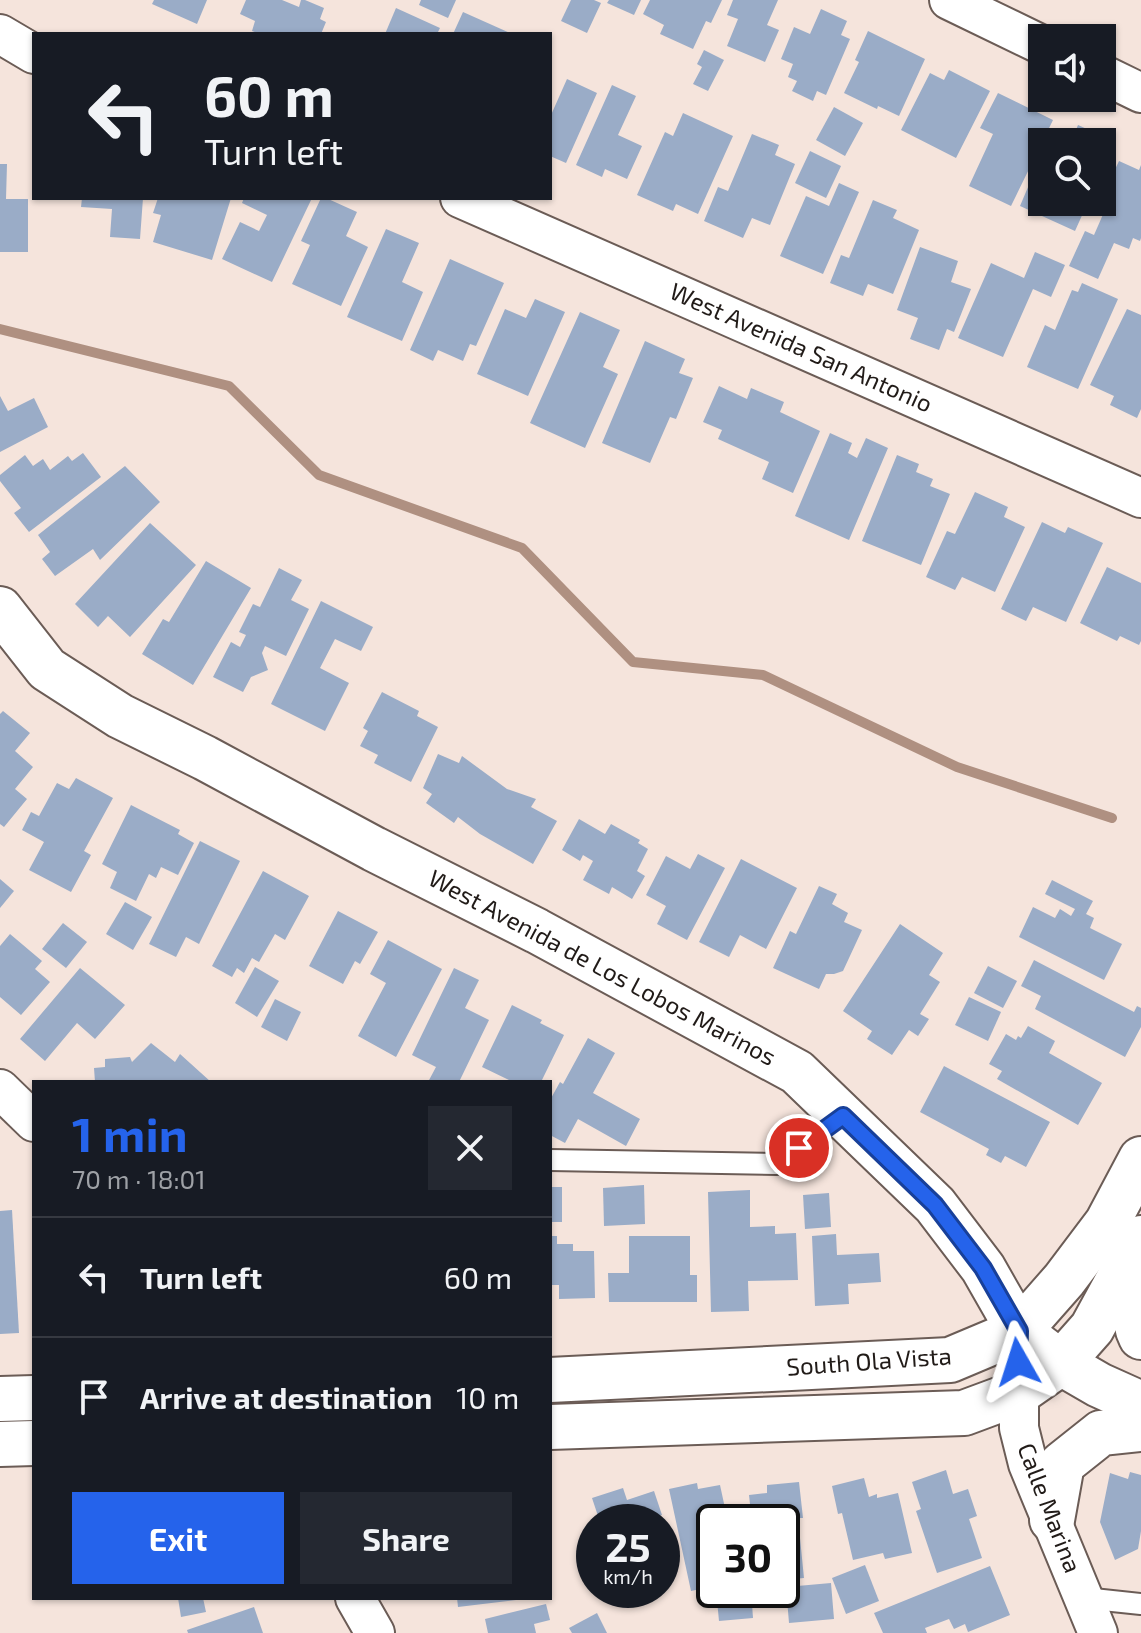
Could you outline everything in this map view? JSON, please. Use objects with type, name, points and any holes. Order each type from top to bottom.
[{"type":"street","points":[[949,0],[1028,38]]},
{"type":"street","points":[[0,34],[32,53]]},
{"type":"street","points":[[1116,81],[1141,93]]},
{"type":"street","name":"West Avenida San Antonio","points":[[465,200],[1141,498]]},
{"type":"street","name":"West Avenida de Los Lobos Marinos","points":[[0,609],[47,669],[120,716],[537,931],[797,1072],[935,1205],[983,1268],[1019,1331],[1061,1363],[1141,1404]]},
{"type":"street","points":[[0,1089],[32,1120]]},
{"type":"street","name":"South Ola Vista","points":[[552,1380],[950,1360],[1019,1331],[1064,1280],[1107,1223],[1141,1159]]},
{"type":"street","points":[[1133,1253],[1141,1337]]},
{"type":"street","points":[[552,1427],[964,1413],[1018,1393],[1061,1363],[1092,1328],[1133,1253]]},
{"type":"street","name":"Calle Marina","points":[[1019,1331],[1019,1428],[1028,1464],[1098,1633]]},
{"type":"street","points":[[0,1399],[32,1398]]},
{"type":"street","points":[[1052,1520],[1062,1464],[1101,1433],[1141,1429]]},
{"type":"street","points":[[0,1444],[32,1443]]},
{"type":"street","points":[[356,1600],[375,1633]]},
{"type":"lane","points":[[552,1160],[777,1164],[843,1116]]},
{"type":"lane","points":[[1084,1598],[1141,1604]]},
{"type":"building","points":[[154,0],[207,0],[197,24],[152,4]]},
{"type":"building","points":[[246,0],[282,0],[299,7],[301,0],[305,0],[324,8],[320,19],[326,22],[322,32],[255,32],[252,31],[255,21],[240,14]]},
{"type":"building","points":[[421,0],[456,0],[448,18],[419,5]]},
{"type":"building","points":[[571,0],[601,3],[587,33],[561,21]]},
{"type":"building","points":[[609,0],[641,0],[634,15],[607,3]]},
{"type":"building","points":[[650,0],[722,0],[711,23],[706,21],[693,49],[660,34],[664,25],[643,14]]},
{"type":"building","points":[[733,0],[778,0],[767,25],[779,30],[765,62],[727,46],[738,19],[727,15]]},
{"type":"building","points":[[396,8],[440,28],[438,32],[386,32]]},
{"type":"building","points":[[821,9],[847,21],[841,35],[850,39],[826,95],[817,91],[813,101],[792,91],[797,81],[788,77],[793,64],[781,59],[794,27],[810,34]]},
{"type":"building","points":[[463,12],[508,32],[454,32]]},
{"type":"building","points":[[868,31],[925,59],[899,116],[844,93],[859,62],[855,60]]},
{"type":"building","points":[[704,50],[724,60],[708,91],[693,84],[702,67],[697,64]]},
{"type":"building","points":[[949,70],[990,91],[956,158],[901,130],[930,73],[944,80]]},
{"type":"building","points":[[567,79],[597,93],[566,163],[552,157],[552,113]]},
{"type":"building","points":[[612,85],[636,96],[618,135],[642,146],[627,179],[605,169],[602,177],[576,165]]},
{"type":"building","points":[[998,93],[1028,108],[1028,112],[1037,112],[1053,120],[1049,128],[1028,128],[1028,171],[1011,206],[969,186],[993,134],[980,128]]},
{"type":"building","points":[[834,107],[863,123],[845,156],[816,140]]},
{"type":"building","points":[[683,113],[733,136],[698,214],[676,204],[673,211],[637,195],[665,132],[673,136]]},
{"type":"building","points":[[752,134],[779,145],[775,155],[795,164],[770,225],[752,218],[743,238],[704,221],[718,187],[728,191]]},
{"type":"building","points":[[810,151],[841,166],[826,198],[795,183]]},
{"type":"building","points":[[1119,161],[1139,170],[1141,165],[1141,238],[1140,241],[1133,238],[1129,249],[1114,243],[1098,279],[1069,266],[1085,231],[1094,235],[1102,216],[1116,216],[1116,167]]},
{"type":"building","points":[[0,164],[7,164],[6,199],[28,199],[28,252],[0,252]]},
{"type":"building","points":[[839,183],[859,192],[823,274],[780,256],[806,196],[829,206]]},
{"type":"building","points":[[1028,187],[1028,210],[1020,206]]},
{"type":"building","points":[[82,200],[143,200],[140,239],[110,237],[112,209],[81,207]]},
{"type":"building","points":[[157,200],[230,200],[212,260],[153,242],[161,215],[153,213]]},
{"type":"building","points":[[243,200],[311,200],[272,282],[222,259],[240,222],[259,231],[267,215],[242,203]]},
{"type":"building","points":[[320,200],[330,200],[357,212],[346,236],[368,247],[341,306],[292,284],[310,245],[301,241]]},
{"type":"building","points":[[873,200],[897,210],[893,218],[919,230],[893,294],[868,284],[863,296],[830,283],[841,255],[849,258]]},
{"type":"building","points":[[1042,216],[1082,216],[1075,231]]},
{"type":"building","points":[[386,229],[419,243],[402,282],[423,292],[402,341],[347,317]]},
{"type":"building","points":[[920,247],[958,261],[951,282],[971,289],[954,332],[947,329],[939,350],[910,339],[918,318],[897,310]]},
{"type":"building","points":[[1035,252],[1065,265],[1051,297],[1033,289],[1003,357],[958,338],[991,263],[1024,278]]},
{"type":"building","points":[[450,259],[504,283],[476,346],[470,344],[463,361],[438,350],[433,361],[410,350]]},
{"type":"building","points":[[1082,283],[1118,299],[1078,389],[1027,367],[1045,325],[1055,330],[1072,290],[1078,292]]},
{"type":"building","points":[[535,299],[565,312],[528,396],[477,374],[505,309],[526,318]]},
{"type":"building","points":[[1127,309],[1141,315],[1141,409],[1137,418],[1110,405],[1114,396],[1090,385]]},
{"type":"building","points":[[580,312],[620,330],[603,367],[618,374],[585,448],[530,423]]},
{"type":"building","points":[[645,341],[685,359],[679,373],[693,378],[676,419],[670,417],[650,463],[602,443]]},
{"type":"building","points":[[719,386],[747,399],[751,388],[784,402],[780,412],[820,431],[793,493],[762,479],[769,462],[718,439],[722,430],[703,422]]},
{"type":"building","points":[[0,396],[8,411],[34,398],[48,427],[0,452]]},
{"type":"building","points":[[830,433],[852,443],[848,453],[857,458],[866,438],[888,448],[849,540],[795,516]]},
{"type":"building","points":[[83,453],[101,477],[29,532],[14,513],[21,508],[0,481],[0,475],[25,455],[33,466],[43,459],[50,470],[68,456],[72,461]]},
{"type":"building","points":[[897,455],[919,464],[916,472],[933,479],[930,486],[950,494],[921,565],[862,541]]},
{"type":"building","points":[[125,466],[160,502],[100,560],[93,549],[55,576],[42,559],[50,552],[38,535]]},
{"type":"building","points":[[975,492],[1008,507],[1004,517],[1025,527],[995,592],[962,577],[955,590],[926,577],[947,531],[955,534]]},
{"type":"building","points":[[1042,522],[1065,533],[1068,527],[1103,543],[1066,622],[1033,607],[1026,621],[1001,609]]},
{"type":"building","points":[[150,523],[196,565],[130,637],[108,616],[98,627],[75,604]]},
{"type":"building","points":[[206,561],[251,588],[193,685],[142,654],[163,619],[169,622]]},
{"type":"building","points":[[1107,567],[1141,583],[1139,645],[1120,636],[1117,641],[1080,623]]},
{"type":"building","points":[[279,568],[302,580],[291,600],[309,609],[286,656],[265,646],[262,653],[268,670],[251,677],[243,692],[213,677],[231,642],[240,647],[246,635],[239,632],[253,604],[260,607]]},
{"type":"building","points":[[321,601],[373,627],[361,651],[335,639],[320,668],[349,683],[325,731],[271,704]]},
{"type":"building","points":[[382,692],[419,711],[417,716],[438,727],[411,782],[374,763],[378,755],[360,746],[368,731],[363,728]]},
{"type":"building","points":[[3,711],[30,733],[15,751],[33,767],[15,789],[27,799],[4,827],[0,824],[0,714]]},
{"type":"building","points":[[438,754],[459,763],[462,756],[507,789],[536,799],[531,807],[557,821],[533,864],[480,834],[458,817],[454,823],[426,803],[432,794],[423,788]]},
{"type":"building","points":[[76,778],[113,798],[84,851],[91,855],[71,892],[29,870],[44,842],[22,830],[31,812],[39,816],[57,783],[69,789]]},
{"type":"building","points":[[131,805],[180,830],[178,834],[194,843],[178,875],[161,867],[156,878],[149,874],[136,901],[110,888],[117,872],[102,864]]},
{"type":"building","points":[[579,819],[605,834],[611,824],[640,840],[638,843],[648,849],[637,871],[645,876],[632,899],[612,887],[609,894],[583,880],[593,861],[583,855],[580,861],[562,850]]},
{"type":"building","points":[[200,841],[240,861],[199,944],[186,937],[176,957],[149,944]]},
{"type":"building","points":[[698,854],[725,868],[687,940],[657,924],[666,906],[646,895],[666,856],[690,869]]},
{"type":"building","points":[[741,859],[797,888],[766,949],[740,935],[729,957],[699,942]]},
{"type":"building","points":[[263,871],[309,896],[285,940],[275,934],[259,962],[252,958],[244,973],[237,968],[232,977],[212,966]]},
{"type":"building","points":[[0,879],[14,891],[0,908]]},
{"type":"building","points":[[1052,880],[1093,901],[1086,914],[1094,918],[1090,928],[1122,944],[1104,980],[1019,937],[1033,907],[1055,918],[1060,909],[1071,916],[1075,909],[1045,894]]},
{"type":"building","points":[[819,886],[837,894],[832,904],[848,913],[844,922],[862,930],[843,971],[826,974],[819,989],[773,968],[790,931],[796,934]]},
{"type":"building","points":[[125,902],[152,917],[133,950],[106,934]]},
{"type":"building","points":[[338,911],[378,932],[360,964],[355,961],[343,984],[309,966]]},
{"type":"building","points":[[63,923],[87,942],[66,968],[42,949]]},
{"type":"building","points":[[900,924],[943,953],[929,975],[940,982],[920,1014],[929,1019],[918,1036],[909,1030],[892,1055],[867,1039],[872,1031],[843,1011]]},
{"type":"building","points":[[10,934],[42,961],[35,969],[50,982],[21,1015],[0,997],[0,946]]},
{"type":"building","points":[[388,940],[442,969],[396,1057],[358,1036],[386,983],[370,974]]},
{"type":"building","points":[[1034,960],[1134,1012],[1137,1006],[1141,1008],[1141,1027],[1125,1057],[1035,1009],[1041,996],[1021,986]]},
{"type":"building","points":[[988,966],[1017,981],[1003,1008],[974,993]]},
{"type":"building","points":[[255,967],[279,981],[257,1017],[235,1003]]},
{"type":"building","points":[[80,968],[125,1005],[95,1039],[77,1023],[45,1061],[20,1039]]},
{"type":"building","points":[[454,968],[479,980],[465,1008],[489,1020],[460,1080],[429,1080],[436,1067],[412,1055]]},
{"type":"building","points":[[969,997],[1001,1012],[988,1041],[955,1025]]},
{"type":"building","points":[[275,999],[301,1012],[287,1041],[261,1027]]},
{"type":"building","points":[[512,1005],[564,1035],[542,1080],[509,1080],[482,1067]]},
{"type":"building","points":[[1028,1026],[1055,1041],[1049,1053],[1102,1083],[1078,1125],[997,1079],[1002,1071],[989,1064],[1006,1034],[1016,1040],[1018,1036],[1021,1038]]},
{"type":"building","points":[[588,1038],[615,1053],[593,1093],[640,1119],[626,1146],[578,1119],[565,1143],[552,1136],[552,1096],[560,1082],[563,1084]]},
{"type":"building","points":[[151,1043],[175,1062],[180,1054],[209,1080],[95,1080],[94,1068],[105,1067],[105,1059],[130,1057],[132,1062]]},
{"type":"building","points":[[944,1066],[1050,1122],[1026,1167],[1005,1156],[1001,1163],[986,1155],[989,1149],[920,1112]]},
{"type":"building","points":[[644,1185],[645,1224],[604,1226],[603,1188]]},
{"type":"building","points":[[552,1187],[562,1187],[562,1222],[552,1222]]},
{"type":"building","points":[[750,1190],[750,1227],[775,1226],[775,1234],[796,1233],[798,1280],[748,1281],[749,1311],[711,1312],[708,1192]]},
{"type":"building","points":[[829,1193],[831,1227],[805,1229],[803,1195]]},
{"type":"building","points":[[12,1210],[19,1333],[0,1334],[0,1211]]},
{"type":"building","points":[[836,1234],[837,1255],[879,1253],[881,1282],[848,1284],[849,1304],[815,1306],[812,1236]]},
{"type":"building","points":[[552,1236],[557,1236],[557,1244],[573,1244],[573,1251],[594,1251],[595,1298],[559,1299],[559,1285],[552,1285]]},
{"type":"building","points":[[629,1236],[690,1236],[690,1275],[697,1275],[697,1302],[609,1302],[608,1273],[629,1273]]},
{"type":"building","points":[[946,1470],[953,1494],[968,1489],[977,1516],[969,1519],[982,1558],[937,1573],[916,1511],[921,1509],[912,1482]]},
{"type":"building","points":[[1130,1472],[1141,1475],[1138,1549],[1115,1560],[1100,1522],[1110,1473],[1128,1479]]},
{"type":"building","points":[[864,1478],[869,1497],[898,1493],[912,1553],[885,1559],[883,1553],[853,1560],[832,1486]]},
{"type":"building","points":[[799,1482],[803,1518],[800,1518],[800,1504],[750,1504],[749,1495],[767,1493],[767,1485]]},
{"type":"building","points":[[697,1483],[698,1489],[720,1485],[724,1504],[696,1504],[696,1590],[691,1591],[680,1540],[680,1504],[672,1504],[669,1489]]},
{"type":"building","points":[[623,1488],[627,1500],[654,1491],[658,1504],[594,1504],[592,1498]]},
{"type":"building","points":[[800,1538],[804,1578],[800,1578]]},
{"type":"building","points":[[865,1565],[879,1601],[846,1614],[832,1578]]},
{"type":"building","points":[[990,1566],[1010,1615],[968,1632],[965,1624],[954,1629],[949,1619],[925,1628],[927,1633],[883,1633],[874,1613]]},
{"type":"building","points":[[831,1583],[834,1619],[789,1623],[788,1608],[800,1608],[800,1586]]},
{"type":"building","points":[[178,1600],[203,1600],[206,1612],[181,1617]]},
{"type":"building","points":[[457,1600],[516,1600],[458,1607]]},
{"type":"building","points":[[546,1604],[550,1620],[534,1624],[536,1633],[488,1633],[485,1619]]},
{"type":"building","points":[[254,1607],[263,1633],[188,1633],[187,1630]]},
{"type":"building","points":[[718,1608],[752,1608],[753,1618],[719,1621]]},
{"type":"building","points":[[597,1613],[607,1633],[572,1633],[569,1628]]},
{"type":"waterway","points":[[0,329],[229,386],[319,475],[522,548],[633,662],[763,675],[957,767],[1112,818]]},
{"type":"route","points":[[799,1148],[843,1116],[935,1205],[983,1268],[1019,1331],[1018,1362]]}]
